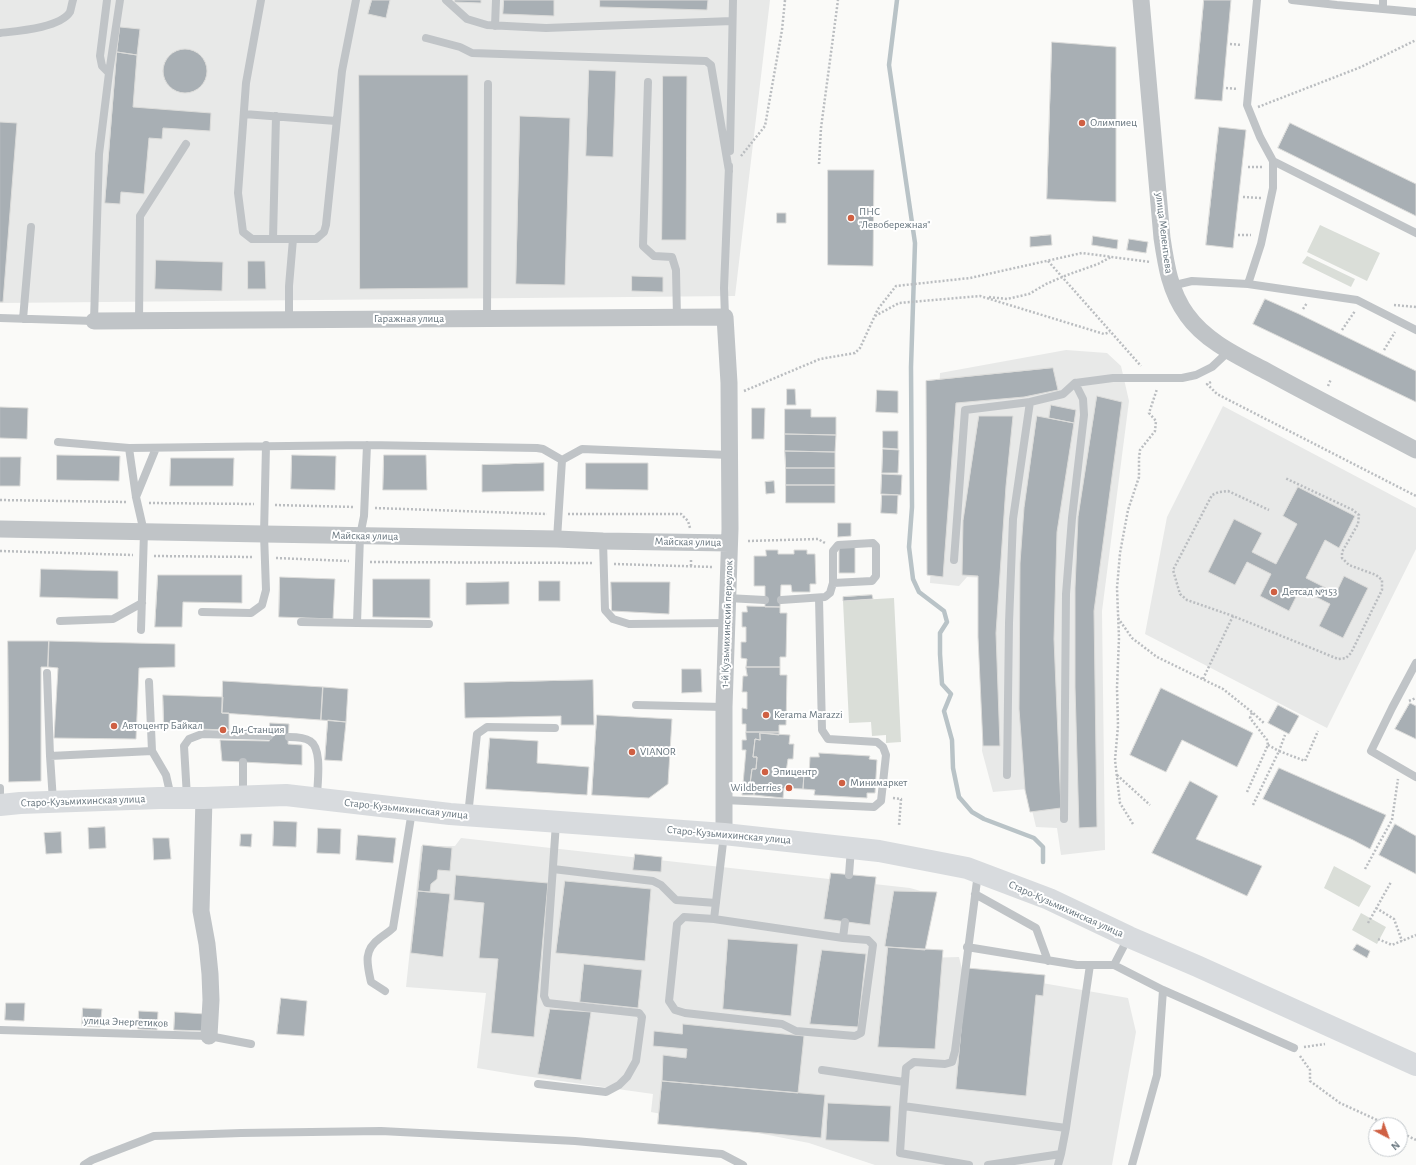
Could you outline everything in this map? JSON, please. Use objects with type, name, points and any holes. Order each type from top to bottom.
[{"type":"main road","name":"Старо-Кузьмихинская улица","points":[[0,805],[286,795],[468,816],[724,834],[879,851],[967,868],[1049,899],[1128,937],[1198,966],[1416,1065]]},
{"type":"street","name":"улица Мелентьева","points":[[1142,0],[1162,238],[1165,261],[1171,286],[1181,307],[1196,326],[1220,346],[1416,450]]},
{"type":"street","name":"Гаражная улица","points":[[94,321],[725,317]]},
{"type":"street","name":"1-й Кузьмихинский переулок","points":[[724,834],[724,707],[729,543],[729,383],[725,317]]},
{"type":"street","name":"Майская улица","points":[[0,529],[729,543]]},
{"type":"street","points":[[187,798],[210,974],[211,1000],[209,1036]]},
{"type":"lane","points":[[0,33],[22,31],[57,23],[70,12],[72,0]]},
{"type":"lane","points":[[107,0],[100,56],[102,66],[109,73]]},
{"type":"lane","points":[[0,318],[94,321],[99,154],[120,0]]},
{"type":"lane","points":[[261,0],[246,83],[238,193],[243,232],[252,239],[316,239],[324,232],[342,71],[356,0]]},
{"type":"lane","points":[[446,0],[467,19],[495,26],[546,28],[732,21]]},
{"type":"lane","points":[[495,26],[496,0]]},
{"type":"lane","points":[[725,317],[724,288],[729,171],[732,0]]},
{"type":"lane","points":[[1248,284],[1261,244],[1273,188],[1273,161],[1260,137],[1247,105],[1258,0]]},
{"type":"lane","points":[[1292,0],[1337,6],[1383,4],[1416,12]]},
{"type":"lane","points":[[426,38],[460,47],[472,53],[706,61],[711,65],[729,171]]},
{"type":"lane","points":[[648,82],[643,246],[654,256],[672,257],[676,270],[677,318]]},
{"type":"lane","points":[[487,319],[488,84]]},
{"type":"lane","points":[[244,114],[336,121]]},
{"type":"lane","points":[[273,239],[276,116]]},
{"type":"lane","points":[[139,321],[140,216],[186,144]]},
{"type":"lane","points":[[1273,161],[1416,233]]},
{"type":"lane","points":[[23,319],[31,227]]},
{"type":"lane","points":[[289,320],[289,286],[292,239]]},
{"type":"lane","points":[[1171,286],[1192,281],[1248,284],[1357,300],[1416,330]]},
{"type":"lane","points":[[954,560],[966,410],[1030,402],[1063,394],[1074,383],[1113,378],[1161,379],[1182,378],[1196,375],[1212,367],[1229,351]]},
{"type":"lane","points":[[1064,819],[1066,594],[1072,518],[1084,415],[1083,399],[1074,383]]},
{"type":"lane","points":[[1007,775],[1009,631],[1013,519],[1030,402]]},
{"type":"lane","points":[[58,442],[129,448],[367,444],[543,448],[562,460]]},
{"type":"lane","points":[[357,623],[360,536],[364,516],[367,444]]},
{"type":"lane","points":[[202,612],[251,613],[262,605],[266,590],[264,534],[266,445]]},
{"type":"lane","points":[[129,448],[136,497],[144,532],[141,630]]},
{"type":"lane","points":[[136,497],[156,448]]},
{"type":"lane","points":[[562,460],[582,449],[729,454]]},
{"type":"lane","points":[[557,539],[562,460]]},
{"type":"lane","points":[[603,541],[605,610],[613,619],[629,624],[726,623]]},
{"type":"lane","points":[[781,600],[819,598],[825,597],[830,593],[833,583],[833,551],[838,545],[872,543],[876,546],[876,576],[872,581],[833,583]]},
{"type":"lane","points":[[727,598],[765,600]]},
{"type":"lane","points":[[724,800],[874,807],[880,801],[886,755],[883,747],[877,742],[828,739],[822,730],[819,598]]},
{"type":"lane","points":[[60,621],[113,619],[142,603]]},
{"type":"lane","points":[[300,622],[430,624]]},
{"type":"lane","points":[[1416,663],[1371,751],[1416,777]]},
{"type":"lane","points":[[47,673],[50,756],[54,802]]},
{"type":"lane","points":[[149,682],[152,751],[166,775],[187,798]]},
{"type":"lane","points":[[636,705],[724,707]]},
{"type":"lane","points":[[468,816],[478,734],[487,727],[555,728]]},
{"type":"lane","points":[[187,798],[184,746],[189,739],[202,734],[243,738],[269,736]]},
{"type":"lane","points":[[289,737],[301,738],[310,741],[316,746],[318,755],[317,799]]},
{"type":"lane","points":[[50,756],[152,751]]},
{"type":"lane","points":[[242,796],[243,762]]},
{"type":"lane","points":[[0,788],[0,805]]},
{"type":"lane","points":[[385,991],[371,982],[367,962],[369,948],[393,928],[412,810]]},
{"type":"lane","points":[[538,1084],[606,1092],[620,1085],[627,1077],[636,1061],[642,1017],[639,1013],[547,1003],[544,996],[556,822]]},
{"type":"lane","points":[[714,919],[724,834]]},
{"type":"lane","points":[[849,875],[851,848]]},
{"type":"lane","points":[[553,869],[653,881],[661,885],[676,900],[716,903]]},
{"type":"lane","points":[[969,1165],[900,1153],[906,1068],[914,1062],[945,1064],[952,1062],[955,1051],[967,947],[978,872]]},
{"type":"lane","points":[[975,894],[1036,928],[1048,960]]},
{"type":"lane","points":[[684,917],[714,919],[843,938],[868,940],[873,946],[861,1033],[855,1036],[796,1031],[782,1024],[684,1013],[676,1010],[669,1000],[677,924],[684,917]]},
{"type":"lane","points":[[843,938],[845,922]]},
{"type":"lane","points":[[1114,965],[1128,937]]},
{"type":"lane","points":[[967,947],[1077,966],[1114,965],[1163,990],[1294,1048]]},
{"type":"lane","points":[[1058,1165],[1066,1128],[1090,965]]},
{"type":"lane","points":[[1132,1165],[1157,1075],[1163,990]]},
{"type":"lane","name":"улица Энергетиков","points":[[0,1030],[209,1036],[251,1044]]},
{"type":"lane","points":[[822,1070],[904,1082]]},
{"type":"lane","points":[[903,1106],[1066,1128]]},
{"type":"lane","points":[[84,1165],[92,1160],[154,1136],[381,1131],[575,1141],[722,1154],[744,1165]]},
{"type":"lane","points":[[988,1165],[1061,1154]]},
{"type":"path","points":[[729,171],[766,126],[782,30],[785,0]]},
{"type":"path","points":[[818,164],[821,128],[838,0]]},
{"type":"path","points":[[1249,111],[1362,67],[1416,40]]},
{"type":"path","points":[[1244,197],[1270,198]]},
{"type":"path","points":[[737,394],[820,360],[855,353],[860,348],[878,309],[896,286],[970,278],[1082,253],[1157,262]]},
{"type":"path","points":[[875,316],[899,303],[980,296],[1006,299],[1029,294],[1046,284],[1112,257]]},
{"type":"path","points":[[1048,261],[1145,371]]},
{"type":"path","points":[[984,297],[1104,334],[1110,332]]},
{"type":"path","points":[[1342,330],[1361,302]]},
{"type":"path","points":[[1384,350],[1401,322]]},
{"type":"path","points":[[1133,824],[1120,803],[1117,775],[1117,588],[1120,553],[1128,510],[1139,477],[1140,450],[1154,431],[1156,421],[1149,413],[1161,379]]},
{"type":"path","points":[[1326,389],[1331,379]]},
{"type":"path","points":[[1214,380],[1207,384],[1217,394],[1416,496]]},
{"type":"path","points":[[1269,510],[1228,491],[1219,492],[1212,495],[1173,570],[1180,594],[1187,600],[1233,616],[1338,659],[1346,658],[1351,653],[1382,590],[1382,580],[1376,575],[1349,565],[1342,558],[1342,552],[1358,524],[1358,514],[1353,510],[1285,478]]},
{"type":"path","points":[[748,541],[818,539],[824,542],[833,551]]},
{"type":"path","points":[[1203,679],[1233,616]]},
{"type":"path","points":[[1118,618],[1132,638],[1157,657],[1223,689],[1265,724]]},
{"type":"path","points":[[1247,792],[1268,745],[1267,740],[1250,718],[1252,712]]},
{"type":"path","points":[[1268,745],[1305,761],[1318,732]]},
{"type":"path","points":[[1253,805],[1285,735]]},
{"type":"path","points":[[1365,869],[1392,820],[1399,768]]},
{"type":"path","points":[[1117,775],[1150,805]]},
{"type":"path","points":[[899,826],[901,799]]},
{"type":"path","points":[[1368,923],[1391,882]]},
{"type":"path","points":[[1376,908],[1394,919],[1402,941]]},
{"type":"path","points":[[1378,939],[1392,945],[1416,935]]},
{"type":"path","points":[[1294,1048],[1310,1070],[1310,1081],[1340,1103],[1371,1117]]},
{"type":"shaded area","points":[[0,0],[770,0],[735,296],[0,303]]},
{"type":"shaded area","points":[[1320,225],[1380,253],[1367,281],[1307,252]]},
{"type":"shaded area","points":[[1307,256],[1355,279],[1351,287],[1302,263]]},
{"type":"shaded area","points":[[1066,350],[1107,353],[1121,366],[1129,401],[1102,611],[1105,850],[1061,855],[1057,828],[1036,827],[1027,789],[993,792],[982,751],[985,676],[986,578],[967,577],[959,586],[930,583],[940,373]]},
{"type":"shaded area","name":"Детсад №153","points":[[1223,406],[1416,508],[1416,549],[1327,728],[1145,634],[1167,517]]},
{"type":"shaded area","points":[[894,598],[901,742],[886,743],[886,735],[872,736],[871,722],[849,723],[843,601]]},
{"type":"shaded area","points":[[461,838],[910,888],[935,895],[924,958],[959,957],[962,969],[1128,998],[1136,1032],[1112,1165],[875,1165],[809,1143],[651,1112],[653,1094],[477,1068],[486,993],[406,987],[421,846],[455,846]]},
{"type":"shaded area","points":[[1334,866],[1371,886],[1359,907],[1324,888]]},
{"type":"shaded area","points":[[1361,913],[1386,927],[1377,944],[1352,930]]},
{"type":"building","points":[[372,0],[390,0],[386,18],[368,14]]},
{"type":"building","points":[[455,0],[481,0],[481,3],[455,2]]},
{"type":"building","points":[[504,0],[554,0],[554,16],[503,14]]},
{"type":"building","points":[[600,0],[708,0],[707,10],[600,7]]},
{"type":"building","points":[[1204,0],[1231,0],[1222,101],[1195,99]]},
{"type":"building","points":[[120,27],[140,29],[137,55],[117,52]]},
{"type":"building","name":"Олимпиец","points":[[1052,42],[1116,47],[1116,202],[1047,199]]},
{"type":"building","points":[[185,49],[197,53],[203,59],[207,71],[203,83],[197,89],[185,93],[173,89],[167,83],[163,71],[167,59],[173,53]]},
{"type":"building","points":[[117,52],[137,55],[133,107],[211,113],[210,131],[163,128],[162,139],[149,138],[144,194],[121,192],[120,204],[105,203]]},
{"type":"building","points":[[589,70],[616,71],[613,157],[586,156]]},
{"type":"building","points":[[359,75],[468,75],[468,288],[360,289]]},
{"type":"building","points":[[663,76],[687,76],[686,240],[662,240]]},
{"type":"building","points":[[520,116],[570,118],[565,285],[516,284]]},
{"type":"building","points":[[0,122],[17,123],[3,302],[0,302]]},
{"type":"building","points":[[1290,123],[1416,184],[1416,216],[1278,148]]},
{"type":"building","points":[[1219,127],[1246,130],[1233,248],[1206,245]]},
{"type":"building","name":"ПНС \"Левобережная\"","points":[[828,170],[874,170],[873,266],[828,265]]},
{"type":"building","points":[[777,213],[786,213],[786,223],[777,223]]},
{"type":"building","points":[[1051,235],[1052,245],[1030,247],[1030,237]]},
{"type":"building","points":[[1093,236],[1118,240],[1117,249],[1092,245]]},
{"type":"building","points":[[1129,239],[1148,242],[1146,253],[1127,250]]},
{"type":"building","points":[[156,260],[223,262],[222,291],[155,289]]},
{"type":"building","points":[[248,261],[265,261],[266,289],[248,289]]},
{"type":"building","points":[[632,276],[663,277],[663,292],[632,291]]},
{"type":"building","points":[[1265,299],[1416,371],[1416,402],[1253,324]]},
{"type":"building","points":[[1053,368],[1058,390],[1024,397],[956,403],[943,577],[927,575],[926,381]]},
{"type":"building","points":[[787,389],[795,389],[796,405],[787,405]]},
{"type":"building","points":[[877,390],[898,391],[898,413],[876,412]]},
{"type":"building","points":[[1097,396],[1122,402],[1094,611],[1097,827],[1079,828],[1075,687],[1075,588],[1078,517]]},
{"type":"building","points":[[1051,405],[1076,410],[1074,423],[1049,418]]},
{"type":"building","points":[[0,407],[28,408],[27,439],[0,438]]},
{"type":"building","points":[[752,408],[765,408],[764,439],[752,439]]},
{"type":"building","points":[[785,409],[811,409],[811,417],[836,417],[836,435],[785,434]]},
{"type":"building","points":[[979,416],[1013,416],[1006,486],[996,633],[1000,746],[983,746],[978,637],[978,576],[962,575],[963,521]]},
{"type":"building","points":[[1037,416],[1074,423],[1057,532],[1054,639],[1061,808],[1030,812],[1025,790],[1019,709],[1020,563],[1024,508]]},
{"type":"building","points":[[883,431],[898,431],[898,449],[883,448]]},
{"type":"building","points":[[785,434],[836,435],[835,452],[785,451]]},
{"type":"building","points":[[883,449],[899,450],[898,473],[882,473]]},
{"type":"building","points":[[785,451],[835,452],[835,468],[786,468]]},
{"type":"building","points":[[57,455],[120,456],[119,481],[57,480]]},
{"type":"building","points":[[292,455],[336,456],[335,490],[291,489]]},
{"type":"building","points":[[384,455],[426,455],[427,490],[383,490]]},
{"type":"building","points":[[0,457],[21,457],[20,486],[0,486]]},
{"type":"building","points":[[171,458],[234,458],[233,486],[170,486]]},
{"type":"building","points":[[544,463],[544,491],[482,492],[482,465]]},
{"type":"building","points":[[586,463],[648,463],[648,490],[586,489]]},
{"type":"building","points":[[786,468],[835,468],[835,485],[786,485]]},
{"type":"building","points":[[882,474],[902,475],[901,495],[881,494]]},
{"type":"building","points":[[774,481],[775,493],[766,494],[765,482]]},
{"type":"building","points":[[786,485],[835,485],[835,503],[786,503]]},
{"type":"building","points":[[1298,487],[1355,516],[1339,548],[1325,540],[1306,578],[1336,593],[1344,576],[1368,588],[1343,638],[1319,626],[1330,604],[1300,589],[1289,611],[1260,596],[1271,574],[1247,562],[1235,585],[1208,572],[1234,519],[1262,533],[1252,552],[1276,564],[1297,524],[1283,516]]},
{"type":"building","points":[[882,495],[898,495],[897,514],[881,513]]},
{"type":"building","points":[[838,523],[851,523],[851,536],[838,537]]},
{"type":"building","points":[[855,547],[855,573],[839,573],[839,548]]},
{"type":"building","points":[[766,550],[778,550],[778,554],[794,554],[794,550],[807,550],[807,554],[815,554],[816,584],[810,584],[810,592],[792,592],[791,585],[781,585],[780,607],[765,607],[765,586],[754,586],[754,556],[766,556]]},
{"type":"building","points":[[41,569],[118,571],[118,599],[40,597]]},
{"type":"building","points":[[158,575],[242,575],[242,603],[183,602],[182,627],[155,627]]},
{"type":"building","points":[[280,577],[335,579],[333,619],[279,617]]},
{"type":"building","points":[[373,579],[430,579],[430,618],[373,617]]},
{"type":"building","points":[[539,581],[560,581],[560,601],[539,601]]},
{"type":"building","points":[[509,582],[509,604],[466,605],[466,583]]},
{"type":"building","points":[[611,582],[670,582],[669,614],[612,611]]},
{"type":"building","points":[[872,595],[873,599],[843,601],[843,597]]},
{"type":"building","points":[[747,606],[780,607],[780,613],[787,613],[786,657],[780,657],[780,667],[746,667],[747,659],[741,658],[741,642],[746,642],[746,627],[742,627],[742,612],[747,612]]},
{"type":"building","points":[[8,641],[49,641],[48,667],[41,667],[41,781],[9,782]]},
{"type":"building","points":[[49,641],[175,644],[175,667],[139,668],[136,739],[54,738],[58,668],[48,667]]},
{"type":"building","points":[[746,667],[780,667],[780,675],[787,675],[786,725],[779,725],[779,732],[746,732],[746,724],[742,724],[742,708],[747,709],[747,692],[742,692],[743,676],[747,676]]},
{"type":"building","points":[[682,669],[701,669],[702,692],[682,693]]},
{"type":"building","points":[[593,680],[594,725],[561,725],[561,716],[465,718],[464,683]]},
{"type":"building","points":[[223,681],[323,687],[321,720],[222,713]]},
{"type":"building","points":[[323,687],[348,689],[346,722],[321,720]]},
{"type":"building","points":[[1161,688],[1253,733],[1237,767],[1182,740],[1166,772],[1130,755]]},
{"type":"building","points":[[163,695],[223,697],[222,713],[229,713],[229,730],[164,728]]},
{"type":"building","points":[[1410,703],[1416,706],[1416,739],[1395,729]]},
{"type":"building","points":[[1278,705],[1299,716],[1289,734],[1268,723]]},
{"type":"building","name":"VIANOR","points":[[597,715],[672,719],[668,784],[649,798],[592,795]]},
{"type":"building","points":[[328,720],[346,722],[342,761],[325,760]]},
{"type":"building","points":[[270,723],[289,724],[288,744],[302,745],[302,765],[222,761],[220,740],[269,741]]},
{"type":"building","points":[[746,732],[779,732],[779,735],[760,733],[760,740],[755,739],[753,757],[757,757],[756,769],[752,769],[750,784],[754,784],[754,795],[742,795],[746,750],[742,750],[742,740],[746,740]]},
{"type":"building","points":[[760,733],[790,735],[789,744],[794,744],[793,759],[788,759],[786,772],[804,773],[803,789],[784,788],[783,798],[754,795],[754,784],[750,784],[752,769],[756,769],[757,757],[753,757],[755,739],[760,740]]},
{"type":"building","points":[[490,738],[538,741],[537,763],[589,767],[587,795],[486,789]]},
{"type":"building","points":[[819,753],[870,756],[869,759],[877,760],[875,793],[867,793],[867,798],[814,795],[815,790],[803,789],[804,773],[809,774],[810,757],[819,757]]},
{"type":"building","points":[[1279,768],[1386,815],[1370,849],[1263,799]]},
{"type":"building","points":[[1190,781],[1218,796],[1196,839],[1262,866],[1247,896],[1152,853]]},
{"type":"building","points":[[274,821],[297,822],[296,847],[273,846]]},
{"type":"building","points":[[1395,824],[1416,836],[1416,874],[1379,855]]},
{"type":"building","points":[[105,827],[106,848],[89,849],[88,828]]},
{"type":"building","points":[[318,828],[341,829],[340,854],[317,853]]},
{"type":"building","points":[[61,832],[62,853],[46,854],[44,833]]},
{"type":"building","points":[[241,834],[252,834],[251,847],[240,846]]},
{"type":"building","points":[[358,835],[396,838],[393,863],[356,860]]},
{"type":"building","points":[[153,838],[169,838],[171,859],[154,860]]},
{"type":"building","points":[[423,845],[452,848],[450,871],[438,870],[437,879],[431,884],[430,892],[418,891]]},
{"type":"building","points":[[635,854],[662,857],[661,872],[633,870]]},
{"type":"building","points":[[831,873],[876,877],[870,925],[824,919]]},
{"type":"building","points":[[456,875],[548,883],[534,1037],[491,1033],[498,959],[479,958],[484,903],[454,900]]},
{"type":"building","points":[[565,881],[651,889],[645,961],[556,953]]},
{"type":"building","points":[[418,891],[450,894],[443,957],[411,953]]},
{"type":"building","points":[[894,891],[937,892],[925,950],[885,946]]},
{"type":"building","points":[[728,939],[798,944],[791,1016],[723,1009]]},
{"type":"building","points":[[1357,944],[1370,951],[1367,958],[1353,950]]},
{"type":"building","points":[[888,947],[943,950],[935,1049],[878,1047]]},
{"type":"building","points":[[822,950],[866,954],[858,1027],[810,1024]]},
{"type":"building","points":[[584,964],[642,970],[638,1008],[580,1002]]},
{"type":"building","points":[[967,968],[1045,975],[1043,996],[1036,995],[1026,1096],[956,1089]]},
{"type":"building","points":[[281,998],[307,1001],[304,1036],[277,1034]]},
{"type":"building","points":[[6,1003],[25,1003],[24,1021],[5,1020]]},
{"type":"building","points":[[83,1008],[102,1009],[100,1027],[82,1026]]},
{"type":"building","points":[[550,1009],[591,1012],[581,1080],[538,1074]]},
{"type":"building","points":[[139,1011],[158,1012],[157,1030],[138,1029]]},
{"type":"building","points":[[175,1012],[205,1014],[205,1031],[174,1030]]},
{"type":"building","points":[[683,1024],[804,1036],[798,1093],[662,1081],[663,1055],[686,1058],[687,1049],[653,1046],[654,1031],[682,1034]]},
{"type":"building","points":[[662,1081],[825,1095],[821,1138],[658,1124]]},
{"type":"building","points":[[828,1103],[891,1106],[889,1142],[826,1140]]},
{"type":"waterway","points":[[897,0],[889,65],[915,243],[911,367],[912,507],[909,547],[913,579],[919,592],[944,611],[947,622],[940,633],[942,684],[951,694],[944,711],[952,740],[953,768],[959,797],[972,812],[984,819],[1034,838],[1043,847],[1043,862]]},
{"type":"place","name":"Олимпиец","points":[[1082,123]]},
{"type":"place","name":"ПНС \"Левобережная\"","points":[[851,218]]},
{"type":"place","name":"Детсад №153","points":[[1274,592]]},
{"type":"place","name":"Kerama Marazzi","points":[[766,715]]},
{"type":"place","name":"Автоцентр Байкал","points":[[114,726]]},
{"type":"place","name":"Ди-Станция","points":[[223,730]]},
{"type":"place","name":"VIANOR","points":[[632,752]]},
{"type":"place","name":"Эпицентр","points":[[765,772]]},
{"type":"place","name":"Минимаркет","points":[[842,783]]},
{"type":"place","name":"Wildberries","points":[[789,788]]}]
